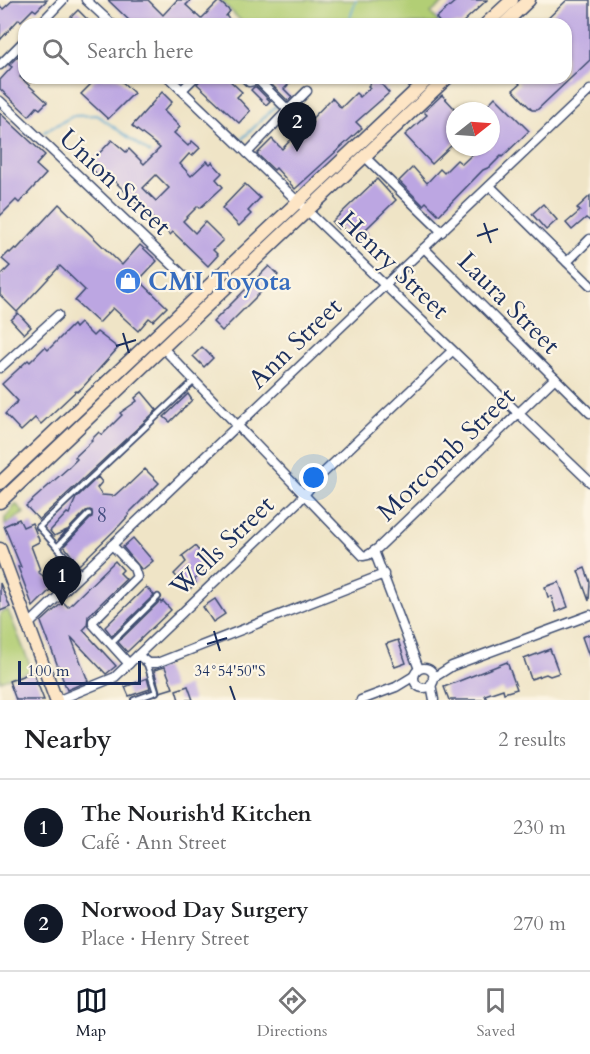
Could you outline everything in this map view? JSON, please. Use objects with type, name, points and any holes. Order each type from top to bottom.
[{"type":"main road","points":[[492,18],[512,0]]},
{"type":"main road","points":[[510,18],[529,0]]},
{"type":"main road","points":[[3,478],[206,297],[359,152],[423,84]]},
{"type":"main road","points":[[359,152],[440,84]]},
{"type":"main road","points":[[0,502],[162,347],[206,297]]},
{"type":"main road","points":[[1,556],[57,700]]},
{"type":"street","points":[[46,18],[63,0]]},
{"type":"street","points":[[86,0],[106,18]]},
{"type":"street","points":[[0,65],[18,46]]},
{"type":"street","name":"Henry Street","points":[[176,84],[590,482]]},
{"type":"street","points":[[182,90],[188,84]]},
{"type":"street","points":[[262,84],[288,110]]},
{"type":"street","name":"Ann Street","points":[[28,625],[590,90]]},
{"type":"street","points":[[247,153],[307,91]]},
{"type":"street","name":"Union Street","points":[[0,101],[206,297]]},
{"type":"street","points":[[359,152],[442,232]]},
{"type":"street","points":[[490,186],[590,285]]},
{"type":"street","points":[[567,262],[590,239]]},
{"type":"street","name":"Laura Street","points":[[424,248],[590,413]]},
{"type":"street","points":[[0,368],[58,315]]},
{"type":"street","points":[[162,347],[305,494]]},
{"type":"street","name":"Wells Street","points":[[57,700],[111,681],[305,494],[318,478],[452,351]]},
{"type":"street","name":"Morcomb Street","points":[[305,494],[363,556],[374,551],[555,378]]},
{"type":"street","points":[[112,545],[134,568],[137,577],[93,621],[94,627],[129,664]]},
{"type":"street","points":[[374,551],[432,700]]},
{"type":"street","points":[[138,655],[146,662],[157,663],[384,574]]},
{"type":"street","points":[[361,700],[590,615]]},
{"type":"lane","points":[[81,575],[39,527],[194,381]]},
{"type":"lane","points":[[57,547],[89,514]]},
{"type":"lane","points":[[110,645],[158,597]]},
{"type":"lane","points":[[134,700],[156,692],[146,662]]},
{"type":"green space","points":[[220,0],[447,0],[431,13],[435,18],[238,18]]},
{"type":"green space","points":[[16,504],[24,513],[5,525],[5,518]]},
{"type":"green space","points":[[8,610],[32,670],[0,681],[0,613]]},
{"type":"building","points":[[13,0],[47,0],[36,11],[33,9],[24,18],[18,18],[0,40],[0,6],[3,9]]},
{"type":"building","points":[[108,0],[148,0],[163,15],[177,0],[191,0],[186,5],[200,18],[127,18]]},
{"type":"building","points":[[457,0],[487,0],[468,18],[436,18]]},
{"type":"building","points":[[567,0],[590,0],[590,60],[572,77],[572,18],[548,18]]},
{"type":"building","points":[[219,1],[230,11],[226,16],[228,18],[202,18]]},
{"type":"building","points":[[78,10],[86,18],[70,18]]},
{"type":"building","points":[[18,56],[18,84],[28,84],[47,102],[40,109],[37,107],[29,116],[0,89],[0,80],[12,67],[9,65]]},
{"type":"building","points":[[91,84],[124,84],[134,93],[108,119],[81,94]]},
{"type":"building","points":[[197,84],[233,84],[242,92],[237,97],[250,111],[239,123]]},
{"type":"building","points":[[271,84],[289,84],[284,89],[292,97],[288,101]]},
{"type":"building","points":[[381,84],[389,93],[356,122],[362,128],[295,189],[276,168],[274,170],[257,154],[272,139],[282,149],[332,98],[341,108],[356,93],[360,97],[370,88],[368,86]]},
{"type":"building","points":[[520,84],[565,84],[537,110],[532,110],[513,90]]},
{"type":"building","points":[[254,87],[270,101],[266,105],[251,90]]},
{"type":"building","points":[[162,92],[172,102],[164,111],[180,127],[174,133],[188,146],[192,141],[200,148],[192,156],[189,154],[180,164],[191,176],[207,161],[210,164],[212,162],[222,173],[216,179],[223,187],[183,221],[195,233],[205,222],[223,240],[213,250],[218,255],[208,266],[173,232],[170,235],[106,173],[101,178],[88,165],[112,140],[126,152],[129,149],[144,164],[160,148],[132,126]],"holes":[[[156,175],[169,188],[156,201],[143,188]]]},
{"type":"building","points":[[442,95],[448,102],[446,102],[446,151],[432,164],[405,135],[427,115],[424,112]]},
{"type":"building","points":[[495,97],[500,102],[490,102]]},
{"type":"building","points":[[500,102],[529,131],[502,157],[483,170],[439,215],[426,202],[423,205],[399,181],[413,167],[427,183],[440,169],[444,173],[457,160],[462,164],[470,156],[500,156]]},
{"type":"building","points":[[0,113],[45,155],[36,165],[46,174],[19,203],[16,200],[0,216]]},
{"type":"building","points":[[377,179],[396,200],[365,230],[369,233],[358,244],[341,226],[338,229],[332,222]]},
{"type":"building","points":[[245,184],[260,198],[248,211],[251,214],[239,226],[222,208]]},
{"type":"building","points":[[590,196],[590,221],[586,218],[572,230],[566,223],[580,211],[577,208]]},
{"type":"building","points":[[59,204],[122,265],[140,245],[157,261],[139,280],[167,307],[153,321],[149,318],[138,331],[113,308],[99,323],[75,301],[85,290],[60,266],[17,312],[0,295],[0,276],[10,266],[2,259],[15,248],[17,249]]},
{"type":"building","points":[[543,204],[557,220],[546,230],[532,214]]},
{"type":"building","points":[[269,266],[278,275],[222,331],[213,322]]},
{"type":"building","points":[[18,313],[31,327],[24,334],[11,320]]},
{"type":"building","points":[[80,323],[93,336],[97,332],[118,348],[83,387],[41,424],[35,418],[21,431],[5,414],[18,401],[2,384],[28,360],[30,362],[45,347],[48,350],[73,325],[75,328]]},
{"type":"building","points":[[202,347],[213,358],[204,367],[193,356]]},
{"type":"building","points":[[142,392],[157,410],[39,520],[26,506],[77,459],[75,457],[99,432],[102,435],[122,415],[120,413],[137,401],[135,398]]},
{"type":"building","points":[[188,394],[192,400],[170,422],[164,417]]},
{"type":"building","points":[[145,469],[159,483],[79,565],[64,546],[92,517],[92,511],[86,511],[58,540],[67,530],[54,536],[50,531],[67,513],[69,514],[76,498],[98,477],[102,482],[97,488],[102,495],[114,496]]},
{"type":"building","points":[[19,519],[23,527],[32,523],[39,540],[31,546],[40,570],[38,572],[55,585],[33,607],[18,567],[21,567],[4,526]]},
{"type":"building","points":[[133,538],[153,561],[142,570],[123,547]]},
{"type":"building","points":[[195,546],[211,566],[194,580],[196,583],[189,590],[174,574],[186,562],[182,556]]},
{"type":"building","points":[[115,561],[123,570],[120,573],[126,579],[88,616],[87,626],[83,630],[116,666],[106,674],[71,637],[88,681],[67,690],[41,622],[63,602],[68,607]]},
{"type":"building","points":[[585,568],[590,582],[589,601],[578,571]]},
{"type":"building","points":[[559,582],[568,607],[556,612],[551,596],[548,597],[545,587]]},
{"type":"building","points":[[0,583],[10,607],[0,611]]},
{"type":"building","points":[[146,587],[154,595],[112,636],[105,627]]},
{"type":"building","points":[[215,599],[225,614],[213,622],[203,607]]},
{"type":"building","points":[[160,601],[161,603],[163,601],[171,610],[127,652],[118,642]]},
{"type":"building","points":[[590,634],[590,656],[589,656],[582,637]]},
{"type":"building","points":[[398,640],[406,663],[395,667],[386,644]]},
{"type":"building","points":[[550,649],[559,673],[531,679],[524,659]]},
{"type":"building","points":[[507,662],[517,689],[504,693],[503,689],[485,695],[487,700],[449,700],[444,687]]},
{"type":"building","points":[[165,667],[173,688],[160,692],[154,670]]},
{"type":"building","points":[[33,672],[44,700],[16,700],[9,681]]},
{"type":"building","points":[[147,678],[150,689],[129,696],[125,687]]},
{"type":"building","points":[[188,686],[193,700],[179,700],[176,690]]},
{"type":"waterway","points":[[350,18],[356,0]]},
{"type":"waterway","points":[[242,139],[277,105]]},
{"type":"waterway","points":[[44,132],[73,116],[97,115],[150,153]]},
{"type":"place","name":"Norwood Day Surgery","points":[[297,152]]},
{"type":"place","name":"CMI Toyota","points":[[128,281]]},
{"type":"place","name":"The Nourish'd Kitchen","points":[[62,606]]}]
